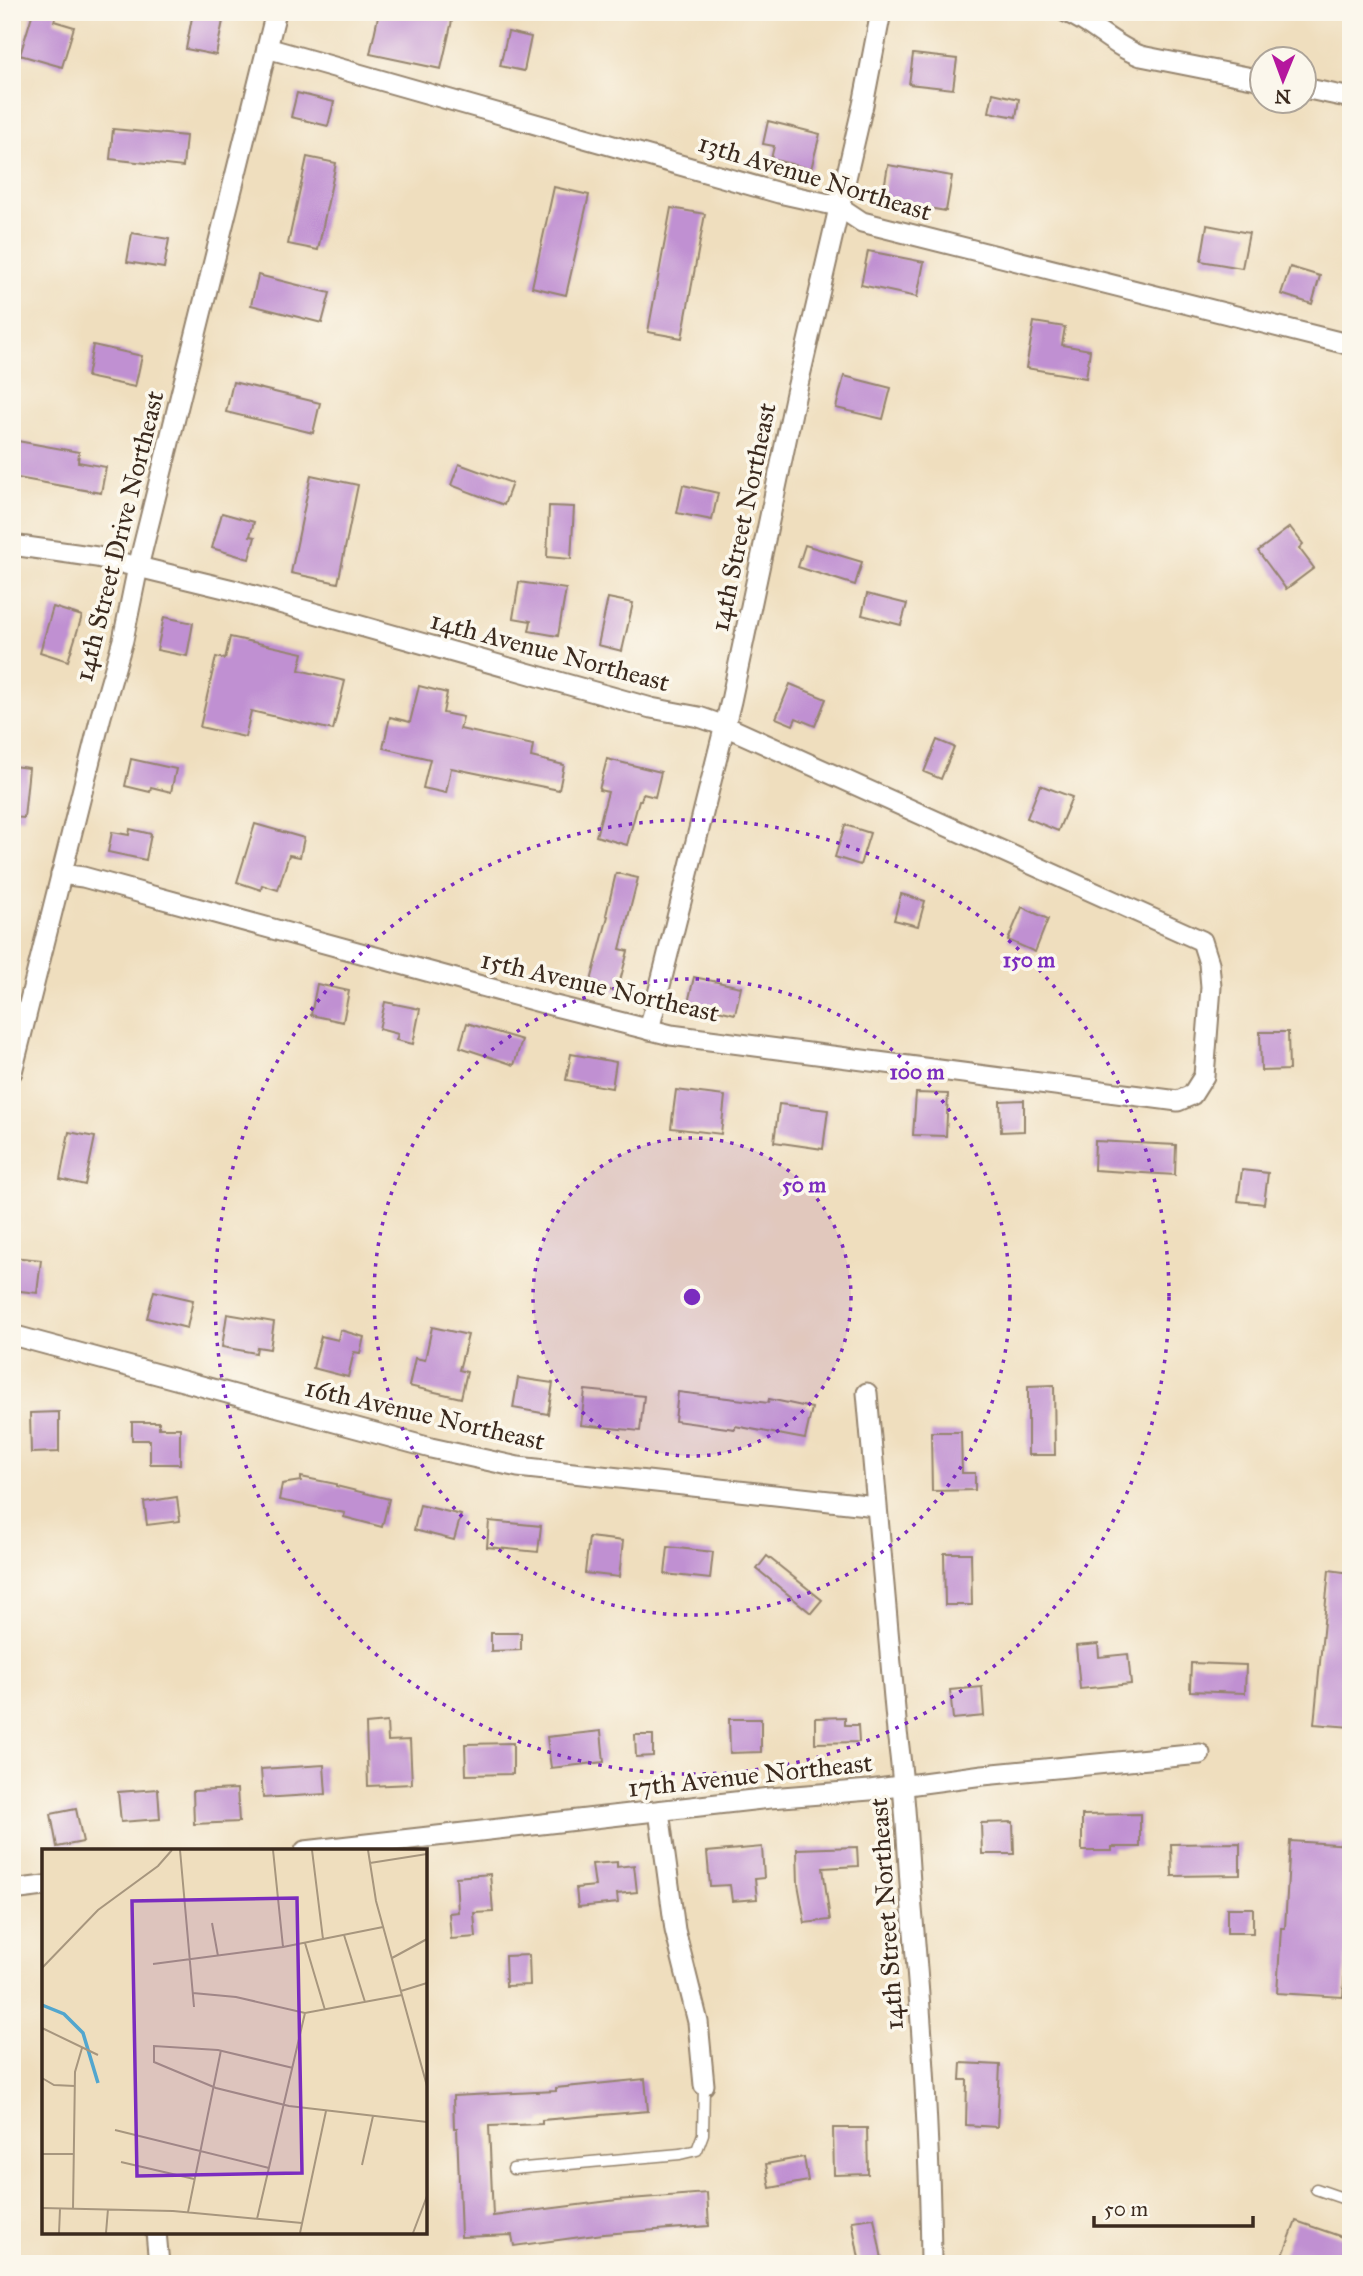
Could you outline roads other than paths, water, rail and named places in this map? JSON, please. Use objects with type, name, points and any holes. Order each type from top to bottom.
[{"type":"street","name":"14th Street Drive Northeast","points":[[12,1072],[122,640],[276,12]]},
{"type":"street","name":"14th Street Northeast","points":[[649,1030],[725,726],[796,393],[863,105],[881,12]]},
{"type":"street","points":[[1066,12],[1080,18],[1122,50],[1248,77]]},
{"type":"street","name":"13th Avenue Northeast","points":[[267,48],[779,193],[838,206],[862,222],[1351,345]]},
{"type":"street","points":[[1318,91],[1351,98]]},
{"type":"street","name":"14th Avenue Northeast","points":[[12,545],[97,557],[233,590],[651,708],[699,717],[725,726],[1202,941],[1209,963],[1211,987],[1204,1076],[1192,1095],[1178,1101]]},
{"type":"street","name":"15th Avenue Northeast","points":[[61,874],[83,877],[671,1035],[1178,1101]]},
{"type":"street","name":"16th Avenue Northeast","points":[[12,1335],[431,1448],[518,1467],[876,1506]]},
{"type":"street","name":"14th Street Northeast","points":[[867,1393],[903,1785],[930,2158],[931,2264]]},
{"type":"street","name":"17th Avenue Northeast","points":[[323,1849],[1100,1762],[1200,1754]]},
{"type":"street","points":[[659,1811],[674,1930],[698,2022],[704,2085]]},
{"type":"street","points":[[12,1890],[42,1886]]},
{"type":"street","points":[[156,2234],[159,2264]]},
{"type":"lane","points":[[513,2169],[680,2154],[697,2150],[703,2134],[704,2085]]},
{"type":"lane","points":[[1316,2189],[1351,2201]]}]
